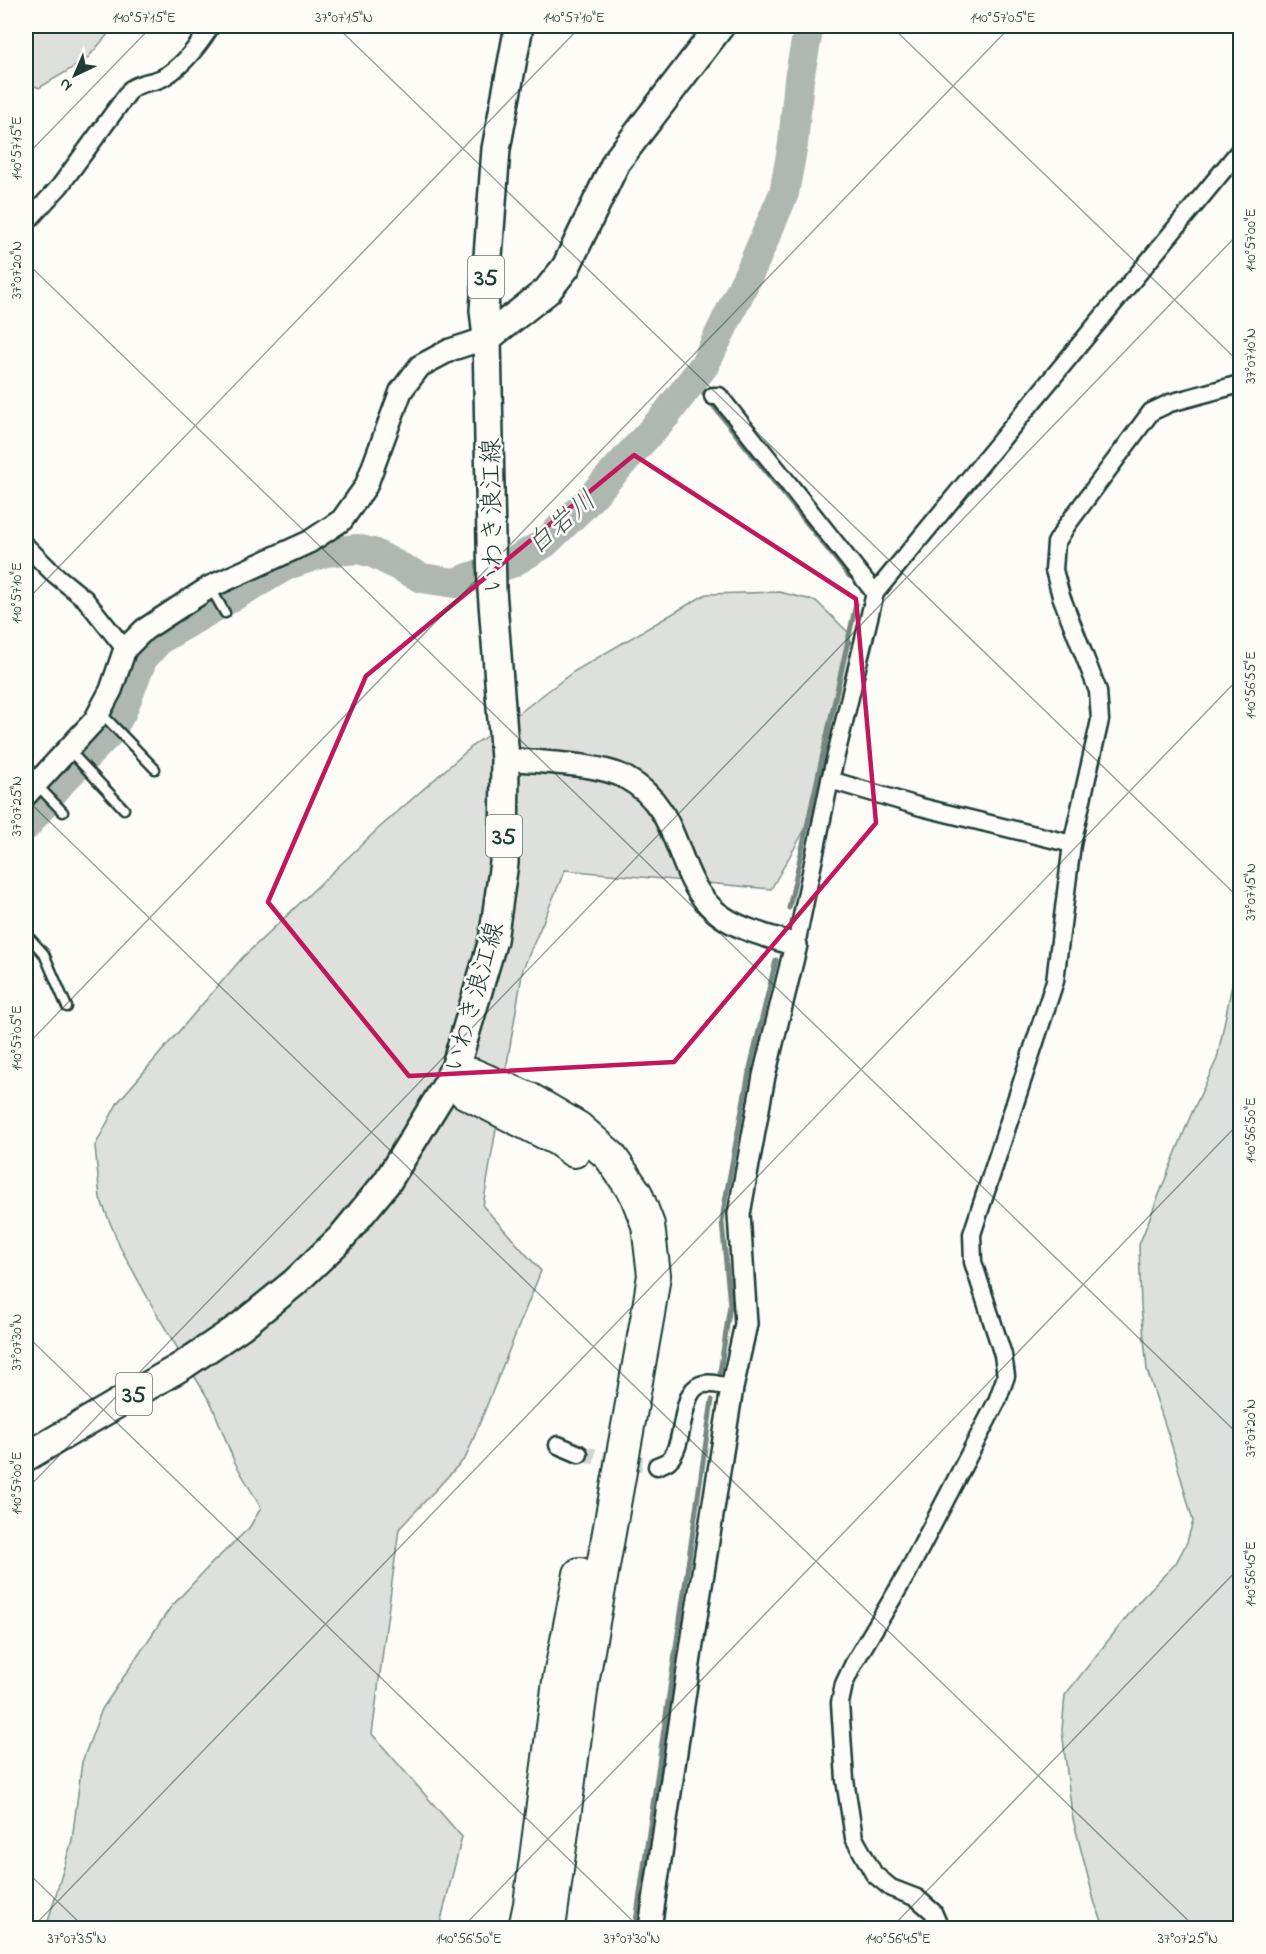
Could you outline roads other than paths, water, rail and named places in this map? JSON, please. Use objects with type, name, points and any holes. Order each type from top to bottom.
[{"type":"highway","points":[[453,1075],[466,1093],[559,1140],[588,1161],[611,1187],[631,1230],[637,1278],[633,1312],[619,1371],[559,1681],[525,1929]]},
{"type":"highway","points":[[453,1075],[472,1075],[529,1099],[578,1128],[610,1156],[636,1194],[648,1225],[654,1275],[582,1684],[549,1929]]},
{"type":"main road","name":"いわき浪江線","points":[[26,1457],[182,1366],[241,1326],[294,1283],[341,1238],[387,1182],[453,1075],[493,940],[504,863],[504,759],[492,590],[487,338],[484,310],[496,149],[519,26]]},
{"type":"main road","name":"35","points":[[487,338],[547,291],[566,267],[616,162],[720,26]]},
{"type":"street","points":[[26,223],[60,186],[131,89],[141,82],[161,79],[197,47],[211,26]]},
{"type":"street","points":[[650,1929],[732,1388],[747,1324],[739,1214],[765,1076],[796,945],[830,780],[875,593],[1240,150]]},
{"type":"street","points":[[34,789],[71,751],[95,720],[103,714],[125,649],[144,630],[309,542],[342,519],[366,486],[401,391],[420,366],[450,351],[487,338]]},
{"type":"street","points":[[940,1929],[933,1912],[917,1898],[891,1888],[874,1874],[854,1838],[845,1780],[840,1702],[844,1684],[854,1663],[907,1574],[997,1401],[1005,1376],[1004,1355],[973,1262],[972,1234],[1055,981],[1072,843],[1100,720],[1098,691],[1061,596],[1054,570],[1056,543],[1151,412],[1170,403],[1240,384]]},
{"type":"street","points":[[713,396],[719,396],[875,593]]},
{"type":"street","points":[[26,546],[52,573],[85,598],[125,649]]},
{"type":"street","points":[[504,759],[607,770],[625,777],[656,801],[668,819],[693,882],[715,911],[736,926],[796,945]]},
{"type":"street","points":[[830,780],[921,807],[1072,843]]},
{"type":"street","points":[[657,1466],[669,1461],[675,1453],[690,1393],[699,1385],[710,1383],[732,1388]]},
{"type":"street","points":[[558,1445],[579,1454]]},
{"type":"lane","points":[[213,592],[225,613]]},
{"type":"lane","points":[[103,714],[155,769]]},
{"type":"lane","points":[[71,751],[124,809]]},
{"type":"lane","points":[[34,789],[63,812]]},
{"type":"lane","points":[[26,933],[44,954],[68,1007]]},
{"type":"waterway","name":"白岩川","points":[[26,826],[62,781],[110,732],[122,711],[143,658],[160,639],[287,565],[326,552],[357,549],[373,553],[422,578],[455,583],[511,563],[545,543],[584,505],[665,416],[705,364],[753,265],[784,193],[793,144],[799,79],[809,26]]},
{"type":"waterway","points":[[705,364],[703,393],[849,576]]},
{"type":"waterway","points":[[789,908],[856,604]]},
{"type":"waterway","points":[[720,1372],[730,1305],[722,1222],[724,1207],[749,1072],[776,960]]},
{"type":"waterway","points":[[635,1928],[712,1400]]},
{"type":"tunnel","points":[[579,1454],[657,1466]]}]
